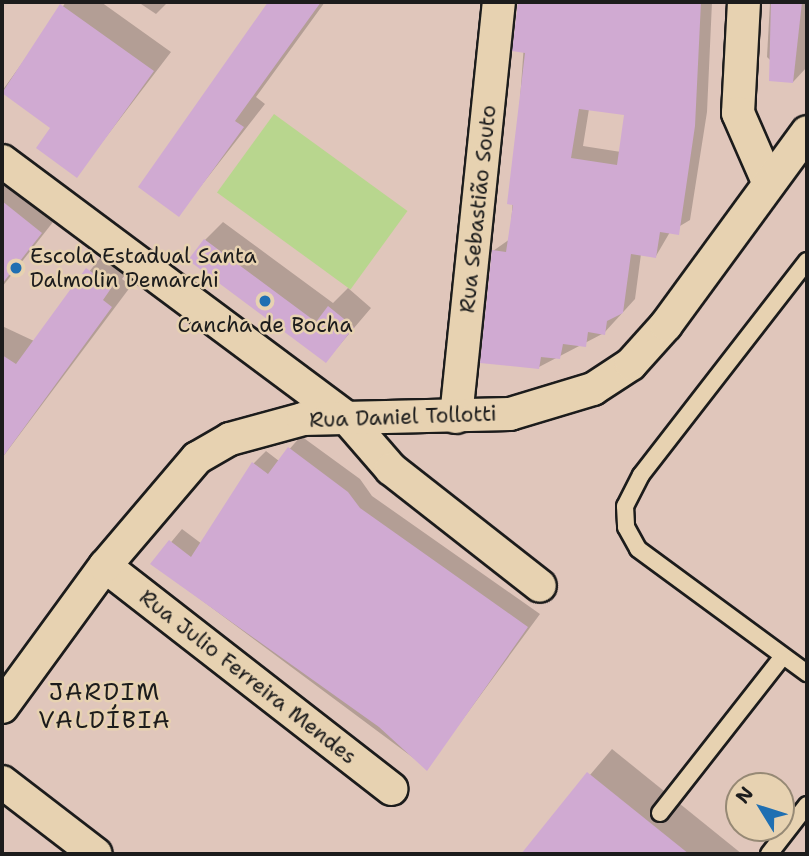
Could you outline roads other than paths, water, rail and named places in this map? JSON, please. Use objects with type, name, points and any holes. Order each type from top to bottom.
[{"type":"street","name":"Rua Sebastião Souto","points":[[457,417],[499,2]]},
{"type":"street","points":[[744,2],[738,113],[769,184]]},
{"type":"street","name":"Rua Daniel Tollotti","points":[[2,707],[105,566],[181,471],[205,453],[272,425],[346,416],[457,417],[557,404],[631,363],[807,132]]},
{"type":"street","points":[[2,161],[346,416],[391,470],[540,586]]},
{"type":"street","name":"Rua Julio Ferreira Mendes","points":[[105,566],[391,789]]},
{"type":"street","points":[[2,782],[96,854]]},
{"type":"lane","points":[[807,261],[641,475],[625,506],[625,527],[638,549],[702,599],[807,673]]},
{"type":"lane","points":[[660,813],[783,656]]},
{"type":"lane","points":[[769,854],[807,805]]},
{"type":"place","name":"Escola Estadual Santa Dalmolin Demarchi","points":[[16,268]]},
{"type":"place","name":"Cancha de Bocha","points":[[265,301]]},
{"type":"district","name":"JARDIM VALDÍBIA","points":[[105,707]]}]
